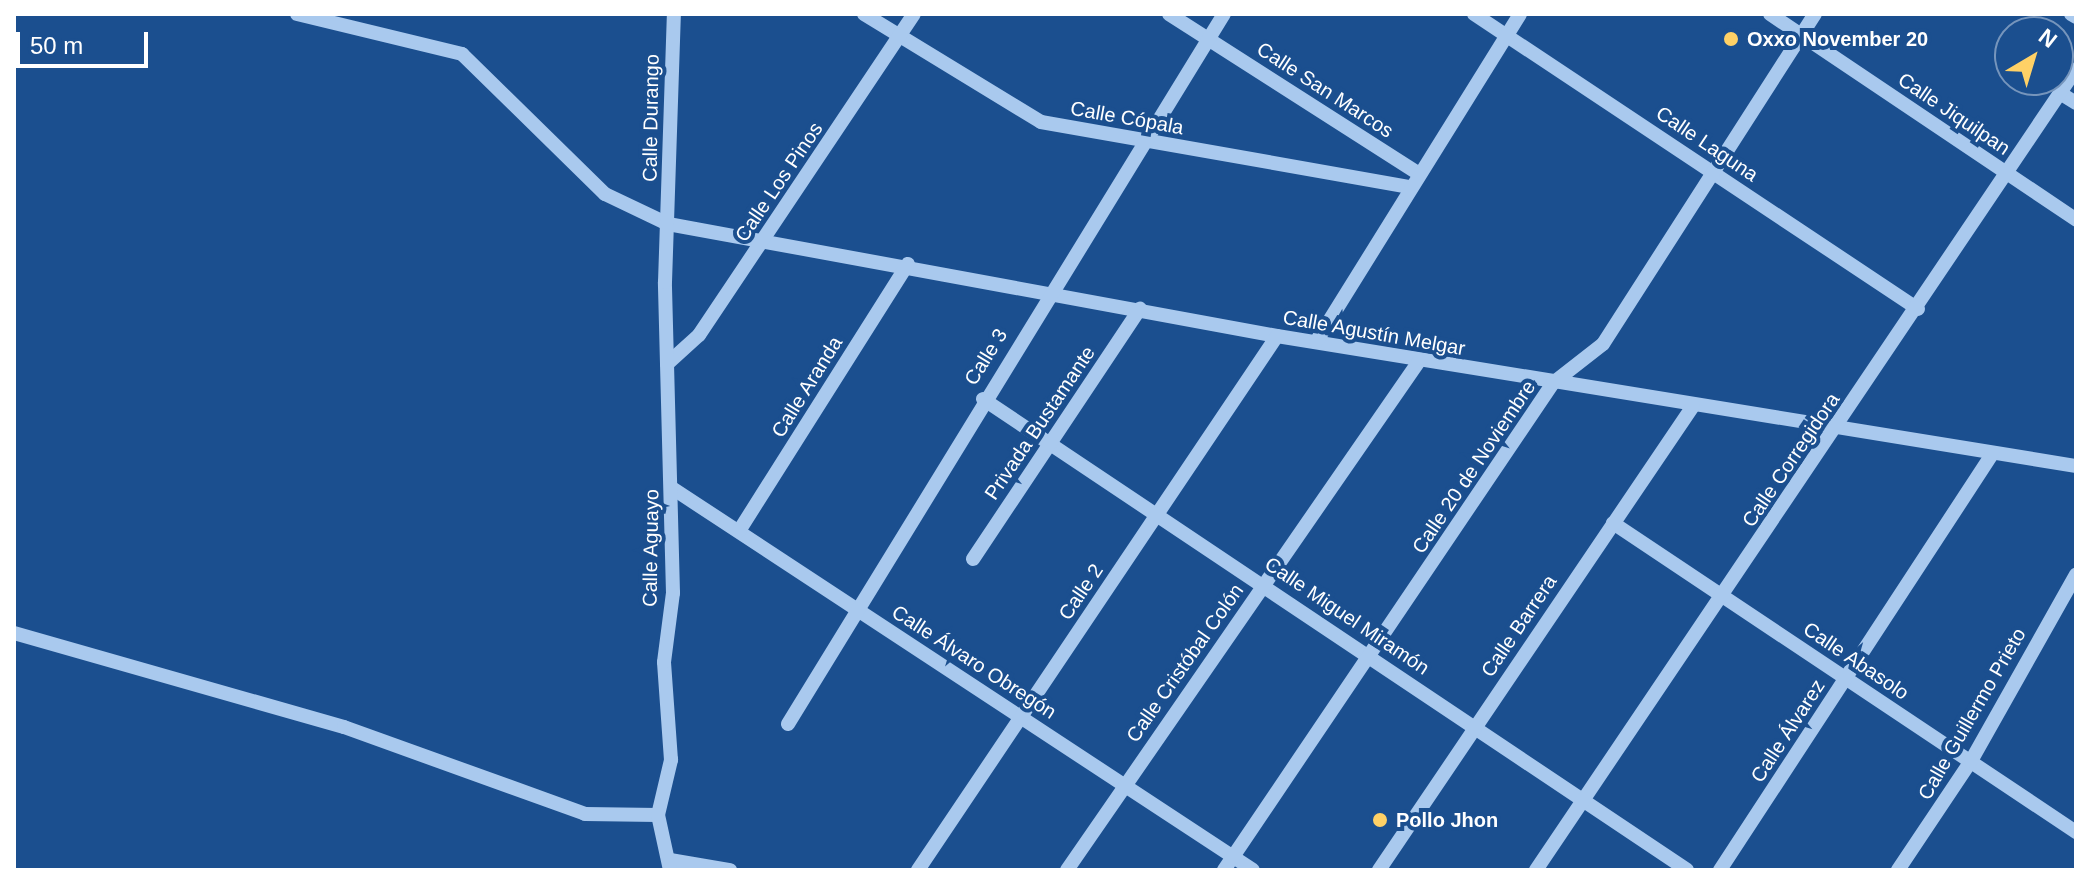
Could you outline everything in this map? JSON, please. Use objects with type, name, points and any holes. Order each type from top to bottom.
[{"type":"street","name":"Calle Agustín Melgar","points":[[297,14],[462,54],[605,194],[668,224],[908,264],[1419,361],[2076,466]]},
{"type":"street","name":"Calle Durango","points":[[668,224],[674,14]]},
{"type":"street","name":"Calle Cópala","points":[[864,14],[1026,116],[1141,140],[1411,187]]},
{"type":"street","name":"Calle Los Pinos","points":[[667,364],[696,340],[914,14]]},
{"type":"street","name":"Calle San Marcos","points":[[1169,14],[1419,174]]},
{"type":"street","name":"Calle 3","points":[[788,724],[1141,140],[1224,14]]},
{"type":"street","name":"Calle Laguna","points":[[1474,14],[1918,309]]},
{"type":"street","points":[[1316,342],[1520,14]]},
{"type":"street","name":"Calle Jiquilpan","points":[[1770,14],[2076,220]]},
{"type":"street","name":"Calle 20 de Noviembre","points":[[1224,870],[1371,657],[1553,383],[1603,344],[1711,171],[1815,14]]},
{"type":"street","points":[[2071,14],[2076,17]]},
{"type":"street","name":"Calle Corregidora","points":[[1536,870],[1918,309],[2058,96]]},
{"type":"street","name":"Calle Aguayo","points":[[668,224],[667,364],[672,488],[672,603],[664,655],[671,760],[658,815],[670,865]]},
{"type":"street","name":"Calle Aranda","points":[[739,531],[908,264]]},
{"type":"street","name":"Privada Bustamante","points":[[973,559],[1140,309]]},
{"type":"street","name":"Calle 2","points":[[918,870],[1277,336]]},
{"type":"street","name":"Calle Cristóbal Colón","points":[[1067,870],[1419,361]]},
{"type":"street","name":"Calle Miguel Miramón","points":[[983,399],[1585,798],[1687,870]]},
{"type":"street","name":"Calle Barrera","points":[[1379,870],[1693,406]]},
{"type":"street","name":"Calle Álvarez","points":[[1720,870],[1993,453]]},
{"type":"street","name":"Calle Álvaro Obregón","points":[[672,488],[1253,870]]},
{"type":"street","name":"Calle Abasolo","points":[[1613,523],[2076,832]]},
{"type":"street","name":"Calle Guillermo Prieto","points":[[1898,870],[1971,761],[2076,575]]},
{"type":"street","points":[[14,633],[316,718],[585,814],[658,815]]},
{"type":"street","points":[[670,865],[730,870]]},
{"type":"place","name":"Oxxo November 20","points":[[1731,39]]},
{"type":"place","name":"Pollo Jhon","points":[[1380,820]]}]
